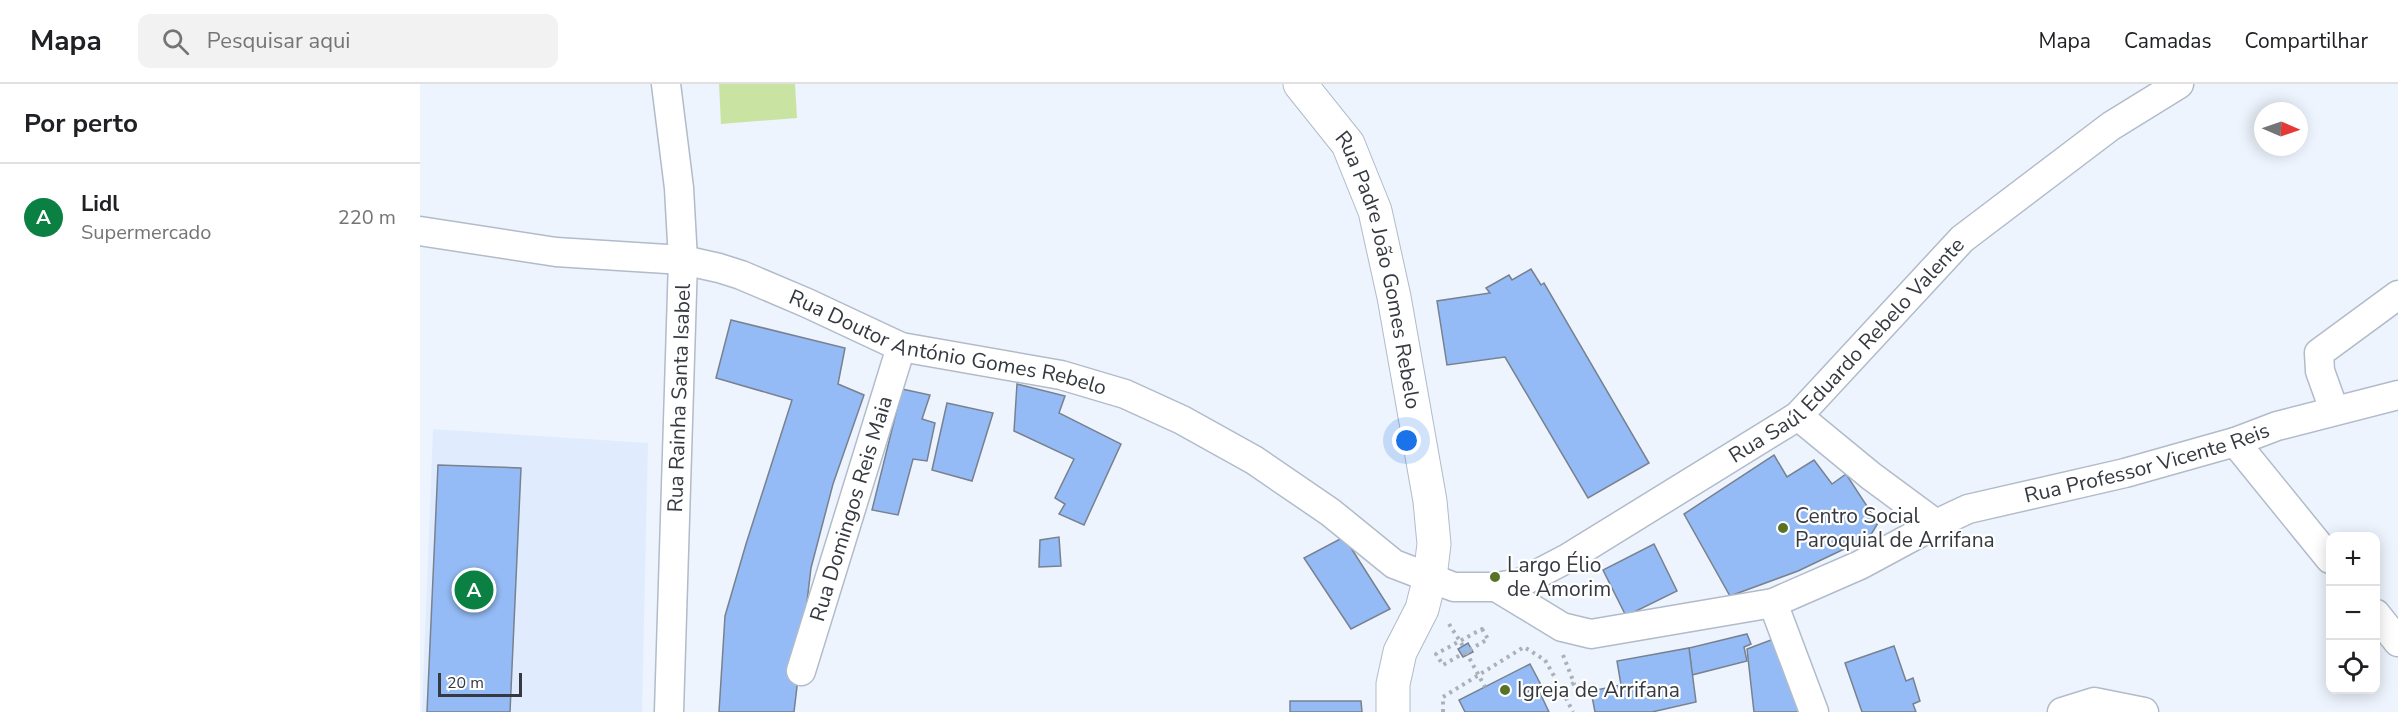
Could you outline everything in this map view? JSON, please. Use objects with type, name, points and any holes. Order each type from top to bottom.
[{"type":"main road","name":"Rua Padre João Gomes Rebelo","points":[[1300,84],[1348,144],[1375,211],[1394,297],[1431,501],[1434,544],[1430,577],[1422,609],[1400,652],[1393,684],[1393,712]]},
{"type":"street","name":"Rua Rainha Santa Isabel","points":[[666,84],[677,177],[683,260],[669,712]]},
{"type":"street","name":"Rua Saúl Eduardo Rebelo Valente","points":[[1496,586],[1520,583],[1568,558],[1798,416],[1962,239],[2111,126],[2179,84]]},
{"type":"street","name":"Rua Doutor António Gomes Rebelo","points":[[420,231],[556,252],[683,260],[741,275],[901,347],[1061,375],[1125,394],[1182,420],[1254,460],[1330,512],[1394,564],[1430,577]]},
{"type":"street","points":[[2334,410],[2320,371],[2319,353],[2398,295]]},
{"type":"street","name":"Rua Domingos Reis Maia","points":[[801,671],[901,347]]},
{"type":"street","name":"Rua Professor Vicente Reis","points":[[1496,586],[1562,627],[1592,634],[1773,603],[1860,565],[1968,509],[2125,473],[2235,442],[2277,426],[2398,395]]},
{"type":"street","points":[[1798,416],[1871,476],[1936,524]]},
{"type":"street","points":[[2235,442],[2326,553]]},
{"type":"street","points":[[1430,577],[1454,587],[1496,586]]},
{"type":"street","points":[[1773,603],[1814,712]]},
{"type":"street","points":[[2380,619],[2398,642]]},
{"type":"street","points":[[2062,712],[2094,702],[2144,712]]},
{"type":"path","points":[[1448,621],[1463,646]]},
{"type":"path","points":[[1482,628],[1488,639],[1443,665],[1436,654],[1460,641],[1482,628]]},
{"type":"path","points":[[1443,712],[1443,697],[1524,647],[1545,660],[1574,712]]},
{"type":"path","points":[[1466,652],[1485,687]]},
{"type":"path","points":[[1562,652],[1574,684],[1562,690]]},
{"type":"shaded area","points":[[433,429],[648,443],[642,712],[422,712]]},
{"type":"green space","points":[[719,84],[795,84],[797,118],[721,124]]},
{"type":"building","points":[[1531,269],[1541,285],[1544,283],[1649,463],[1588,498],[1505,357],[1447,365],[1437,301],[1490,293],[1486,288],[1509,275],[1512,280]]},
{"type":"building","points":[[731,320],[845,348],[838,384],[864,395],[833,484],[811,568],[794,712],[719,712],[725,616],[792,400],[716,378]]},
{"type":"building","points":[[1017,384],[1065,396],[1059,413],[1121,444],[1084,525],[1059,514],[1065,504],[1055,498],[1074,459],[1014,431]]},
{"type":"building","points":[[902,389],[930,395],[922,419],[935,423],[927,461],[913,459],[898,515],[872,510]]},
{"type":"building","points":[[947,403],[993,413],[972,481],[932,470]]},
{"type":"building","name":"Centro Social Paroquial de Arrifana","points":[[1774,455],[1787,477],[1814,460],[1832,484],[1846,474],[1878,523],[1872,533],[1861,541],[1798,571],[1730,596],[1684,514]]},
{"type":"building","points":[[438,465],[521,468],[510,712],[427,712]]},
{"type":"building","points":[[1059,537],[1061,566],[1039,567],[1040,540]]},
{"type":"building","points":[[1344,537],[1390,609],[1351,629],[1304,558]]},
{"type":"building","points":[[1654,544],[1677,591],[1626,616],[1603,570]]},
{"type":"building","points":[[1747,634],[1751,644],[1744,647],[1747,661],[1692,675],[1689,648]]},
{"type":"building","points":[[1779,637],[1800,712],[1754,712],[1747,649]]},
{"type":"building","points":[[1468,643],[1473,652],[1463,657],[1458,649]]},
{"type":"building","points":[[1894,646],[1906,681],[1913,678],[1920,701],[1913,704],[1916,712],[1862,712],[1845,663]]},
{"type":"building","points":[[1689,648],[1696,702],[1652,712],[1595,712],[1591,691],[1621,685],[1617,661]]},
{"type":"building","name":"Igreja de Arrifana","points":[[1530,664],[1541,685],[1522,695],[1525,701],[1540,693],[1549,712],[1465,712],[1459,700]]},
{"type":"building","points":[[1290,701],[1361,701],[1362,712],[1290,712]]},
{"type":"place","name":"Centro Social Paroquial de Arrifana","points":[[1783,528]]},
{"type":"place","name":"Largo Élio de Amorim","points":[[1495,577]]},
{"type":"place","name":"Lidl","points":[[474,590]]},
{"type":"place","name":"Igreja de Arrifana","points":[[1505,690]]}]
